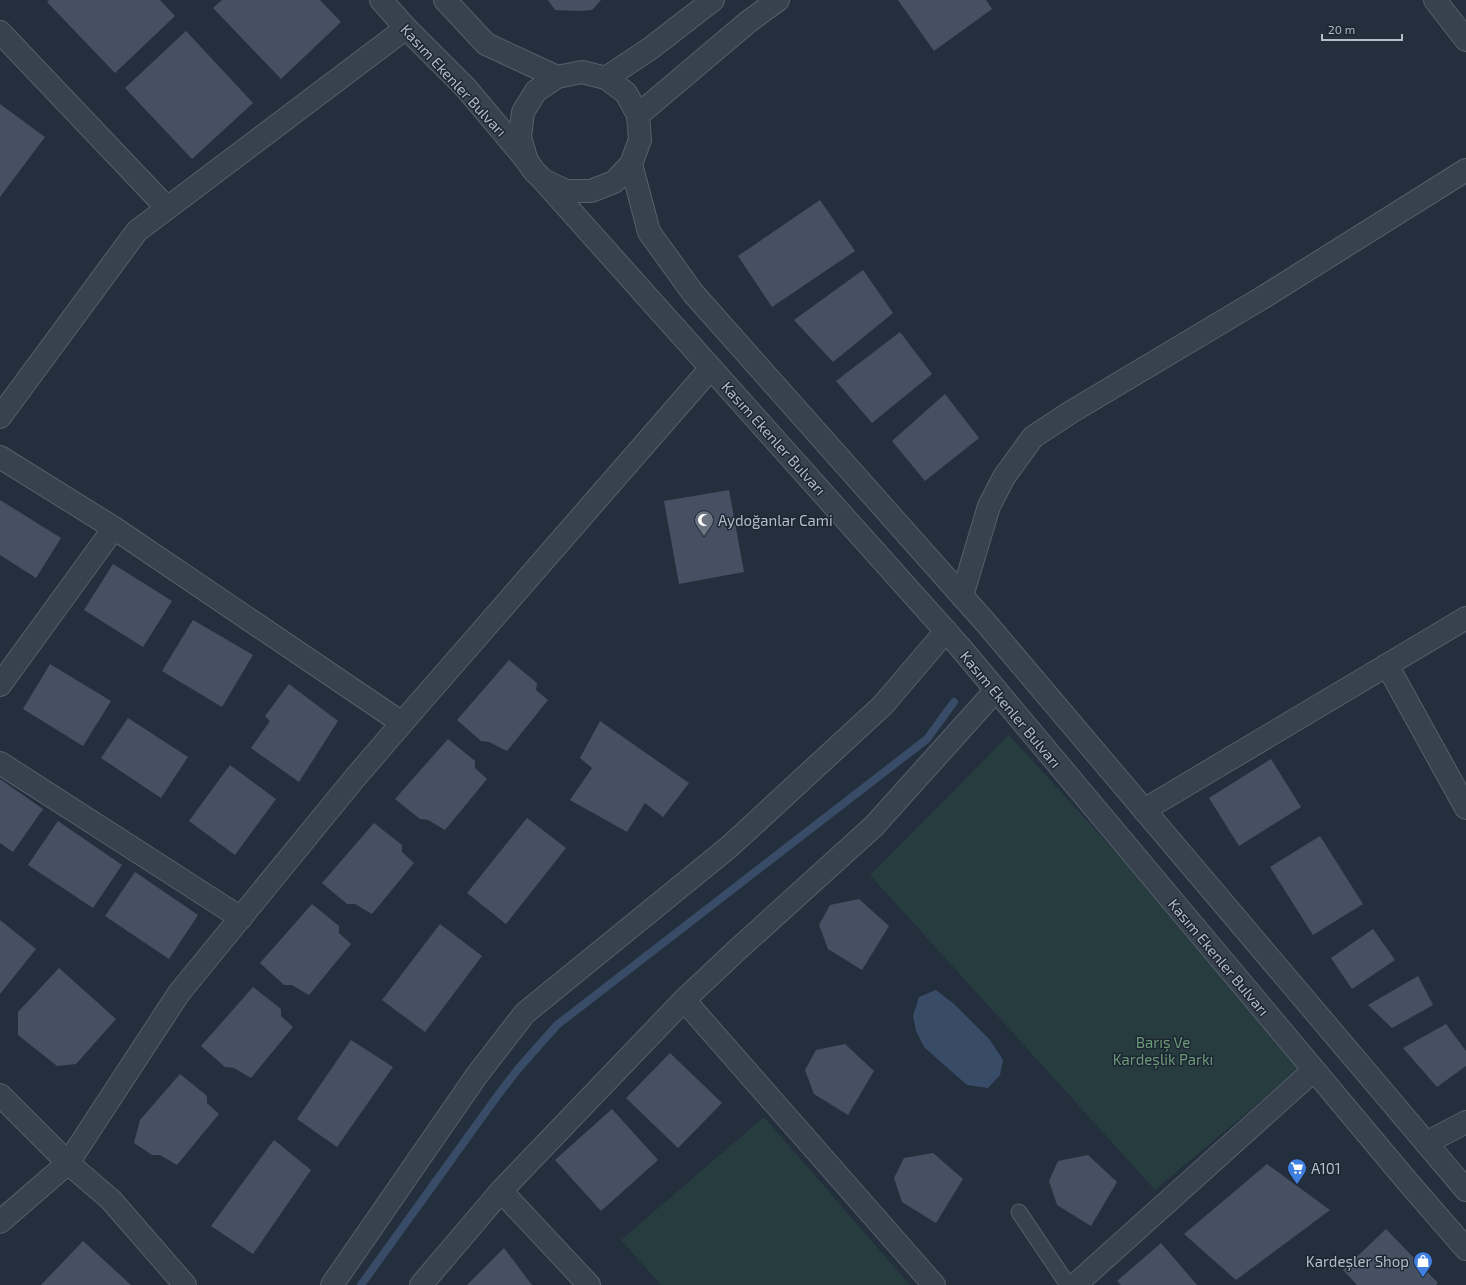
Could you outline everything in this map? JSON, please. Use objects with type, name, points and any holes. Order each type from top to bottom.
[{"type":"street","name":"Kasım Ekenler Bulvarı","points":[[381,0],[406,28],[466,88],[527,161]]},
{"type":"street","points":[[445,0],[486,44],[557,76]]},
{"type":"street","points":[[606,78],[651,48],[713,0]]},
{"type":"street","points":[[638,115],[748,22],[778,0]]},
{"type":"street","points":[[1435,0],[1466,40]]},
{"type":"street","points":[[0,417],[137,230],[406,28]]},
{"type":"street","points":[[0,32],[168,208]]},
{"type":"street","points":[[582,72],[606,78],[626,93],[638,115],[640,140],[631,164],[614,182],[591,192],[566,191],[543,180],[527,161],[520,137],[523,112],[536,91],[557,76],[582,72]]},
{"type":"street","points":[[631,164],[649,232],[693,293],[962,596],[1466,1190]]},
{"type":"street","points":[[962,596],[989,506],[1004,477],[1033,437],[1071,412],[1262,298],[1466,170]]},
{"type":"street","name":"Kasım Ekenler Bulvarı","points":[[543,180],[946,631],[1407,1181],[1466,1249]]},
{"type":"street","points":[[0,1222],[68,1163],[179,993],[402,723],[711,368]]},
{"type":"street","points":[[0,457],[114,528],[402,723]]},
{"type":"street","points":[[0,685],[114,528]]},
{"type":"street","points":[[1144,810],[1466,618]]},
{"type":"street","points":[[332,1285],[477,1075],[525,1013],[729,847],[883,705],[946,631]]},
{"type":"street","points":[[1386,665],[1466,808]]},
{"type":"street","points":[[421,1285],[501,1191],[684,1000],[874,826],[996,690]]},
{"type":"street","points":[[0,763],[241,918]]},
{"type":"street","points":[[684,1000],[934,1285]]},
{"type":"street","points":[[1075,1285],[1314,1070]]},
{"type":"street","points":[[0,1095],[68,1163],[111,1200],[185,1285]]},
{"type":"street","points":[[1426,1143],[1466,1122]]},
{"type":"street","points":[[501,1191],[589,1285]]},
{"type":"lane","points":[[1019,1212],[1069,1285]]},
{"type":"green space","name":"Barış Ve Kardeşlik Parkı","points":[[1009,735],[1307,1062],[1155,1190],[870,875]]},
{"type":"green space","points":[[764,1117],[910,1285],[661,1285],[621,1240]]},
{"type":"water","points":[[936,990],[954,1004],[990,1040],[1003,1060],[1000,1075],[988,1088],[967,1085],[924,1047],[916,1031],[913,1016],[919,997]]},
{"type":"building","points":[[49,0],[160,0],[175,16],[115,73],[47,2]]},
{"type":"building","points":[[222,0],[320,0],[341,22],[281,79],[213,8]]},
{"type":"building","points":[[548,0],[601,0],[592,10],[579,11],[555,10]]},
{"type":"building","points":[[898,0],[986,0],[992,9],[934,51]]},
{"type":"building","points":[[186,31],[253,103],[192,159],[125,88]]},
{"type":"building","points":[[0,104],[45,137],[0,197]]},
{"type":"building","points":[[820,200],[855,251],[772,307],[738,256]]},
{"type":"building","points":[[863,270],[893,313],[833,362],[794,320]]},
{"type":"building","points":[[900,332],[932,374],[872,423],[836,381]]},
{"type":"building","points":[[945,394],[979,438],[925,481],[892,441]]},
{"type":"building","name":"Aydoğanlar Cami","points":[[729,490],[744,572],[679,584],[664,501]]},
{"type":"building","points":[[0,500],[61,538],[36,578],[0,555]]},
{"type":"building","points":[[113,564],[172,601],[143,647],[84,610]]},
{"type":"building","points":[[193,620],[253,655],[222,707],[162,671]]},
{"type":"building","points":[[509,660],[537,683],[536,690],[548,700],[507,751],[489,742],[481,741],[457,720]]},
{"type":"building","points":[[50,664],[111,701],[83,746],[23,709]]},
{"type":"building","points":[[289,684],[338,721],[299,782],[251,748],[270,721],[265,716]]},
{"type":"building","points":[[128,718],[188,757],[161,798],[101,758]]},
{"type":"building","points":[[600,721],[689,783],[663,817],[645,803],[627,832],[570,800],[592,768],[580,758]]},
{"type":"building","points":[[448,739],[475,761],[475,768],[487,779],[445,830],[428,820],[420,819],[395,799]]},
{"type":"building","points":[[1271,759],[1301,807],[1239,846],[1209,798]]},
{"type":"building","points":[[230,765],[276,799],[235,855],[189,821]]},
{"type":"building","points":[[0,779],[43,809],[13,852],[0,843]]},
{"type":"building","points":[[527,818],[566,848],[506,924],[467,893]]},
{"type":"building","points":[[58,821],[122,865],[93,908],[28,865]]},
{"type":"building","points":[[374,823],[402,845],[402,852],[414,863],[372,914],[355,904],[347,904],[322,883]]},
{"type":"building","points":[[1320,836],[1363,904],[1313,935],[1270,867]]},
{"type":"building","points":[[135,872],[198,915],[169,959],[105,916]]},
{"type":"building","points":[[859,899],[889,926],[862,970],[828,949],[819,925],[830,905]]},
{"type":"building","points":[[312,904],[339,926],[339,933],[351,944],[309,995],[292,985],[284,985],[260,963]]},
{"type":"building","points":[[0,920],[36,949],[0,994]]},
{"type":"building","points":[[440,924],[482,956],[425,1032],[382,1000]]},
{"type":"building","points":[[1373,929],[1395,960],[1352,989],[1331,958]]},
{"type":"building","points":[[59,968],[116,1019],[76,1064],[57,1066],[18,1035],[18,1012]]},
{"type":"building","points":[[1418,976],[1433,1005],[1392,1028],[1368,1005]]},
{"type":"building","points":[[253,987],[281,1009],[281,1016],[293,1027],[251,1078],[234,1068],[225,1067],[201,1046]]},
{"type":"building","points":[[1446,1024],[1466,1051],[1466,1066],[1437,1087],[1403,1048]]},
{"type":"building","points":[[351,1040],[393,1067],[337,1147],[297,1119]]},
{"type":"building","points":[[845,1044],[874,1071],[848,1115],[814,1094],[805,1070],[816,1050]]},
{"type":"building","points":[[670,1053],[722,1103],[678,1148],[626,1098]]},
{"type":"building","points":[[180,1074],[207,1096],[207,1103],[219,1114],[177,1165],[160,1155],[152,1155],[134,1143],[140,1120]]},
{"type":"building","points":[[612,1109],[658,1160],[601,1211],[555,1160]]},
{"type":"building","points":[[274,1140],[311,1170],[253,1254],[211,1226]]},
{"type":"building","points":[[933,1153],[963,1179],[936,1223],[902,1202],[894,1178],[904,1158]]},
{"type":"building","points":[[1088,1155],[1117,1182],[1091,1226],[1057,1205],[1049,1181],[1058,1161]]},
{"type":"building","points":[[1267,1164],[1330,1210],[1236,1280],[1184,1234]]},
{"type":"building","points":[[1386,1229],[1438,1283],[1436,1285],[1357,1285],[1343,1270]]},
{"type":"building","points":[[83,1241],[131,1285],[41,1285]]},
{"type":"building","points":[[1161,1243],[1197,1285],[1121,1285],[1117,1281]]},
{"type":"building","points":[[504,1248],[532,1285],[467,1285]]},
{"type":"waterway","points":[[361,1285],[498,1095],[518,1069],[557,1025],[927,739],[954,702]]},
{"type":"place","name":"Aydoğanlar Cami","points":[[704,537]]},
{"type":"place","name":"A101","points":[[1297,1185]]},
{"type":"place","name":"Kardeşler Shop","points":[[1423,1278]]}]
